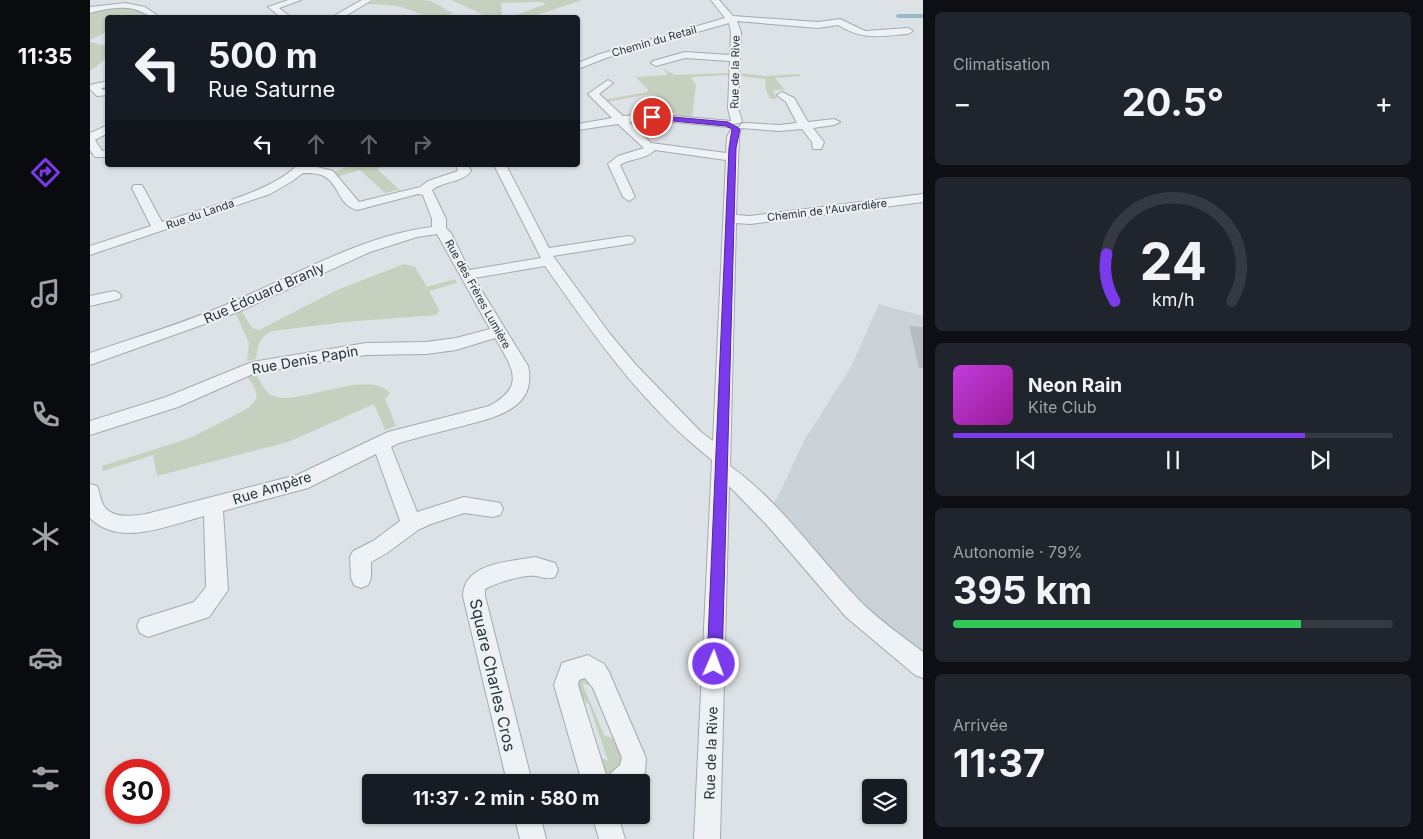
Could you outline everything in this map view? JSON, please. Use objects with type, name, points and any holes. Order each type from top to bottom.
[{"type":"street","points":[[133,6],[142,0]]},
{"type":"street","points":[[284,15],[272,7],[297,0]]},
{"type":"street","points":[[340,15],[368,0]]},
{"type":"street","name":"Rue de la Rive","points":[[707,839],[732,158],[733,137],[736,125],[733,108],[736,32],[731,19],[715,0]]},
{"type":"street","points":[[90,10],[133,6],[146,8],[154,15]]},
{"type":"street","name":"Chemin du Retail","points":[[580,65],[603,56],[731,19],[771,20],[818,25],[840,22],[856,32],[865,34],[908,31]]},
{"type":"street","points":[[697,54],[697,51],[704,44]]},
{"type":"street","points":[[656,63],[685,55],[697,54],[734,58]]},
{"type":"street","points":[[608,82],[593,94],[651,148],[732,158]]},
{"type":"street","points":[[105,85],[94,87],[101,94],[105,93]]},
{"type":"street","points":[[782,95],[790,100],[805,126],[818,142],[816,148]]},
{"type":"street","points":[[580,127],[619,120],[661,117],[779,128],[834,122]]},
{"type":"street","points":[[99,155],[90,139],[105,130]]},
{"type":"street","points":[[629,197],[614,164],[618,161],[644,154],[651,148]]},
{"type":"street","points":[[302,167],[324,172],[332,176],[352,204],[357,206],[424,190],[432,184],[462,174],[465,171],[463,167]]},
{"type":"street","name":"Rue du Landa","points":[[90,251],[266,191],[283,182],[302,167]]},
{"type":"street","points":[[324,172],[337,167]]},
{"type":"street","points":[[501,167],[547,257],[604,338],[631,370],[773,518],[854,610],[923,668]]},
{"type":"street","points":[[138,188],[159,228]]},
{"type":"street","name":"Rue des Frères Lumière","points":[[424,190],[428,193],[439,219],[439,230],[444,233],[465,275],[520,366],[522,383],[518,394]]},
{"type":"street","name":"Chemin de l'Auvardière","points":[[730,219],[750,220],[923,198]]},
{"type":"street","name":"Rue Édouard Branly","points":[[90,359],[217,315],[365,249],[415,232],[439,230]]},
{"type":"street","points":[[465,275],[628,240]]},
{"type":"street","points":[[90,301],[114,296]]},
{"type":"street","name":"Rue Denis Papin","points":[[90,428],[172,402],[252,368],[366,349],[426,348],[456,344],[498,332]]},
{"type":"street","name":"Rue Ampère","points":[[90,492],[91,503],[105,520],[123,524],[146,523],[301,482],[394,437],[494,411],[506,405],[518,394]]},
{"type":"street","points":[[380,444],[386,454],[410,524]]},
{"type":"street","points":[[148,626],[201,610],[217,590],[213,505]]},
{"type":"street","points":[[362,578],[360,558],[380,547],[410,524],[464,505],[493,509]]},
{"type":"street","name":"Square Charles Cros","points":[[517,774],[474,596],[474,588],[477,582],[491,575],[535,566],[548,570]]},
{"type":"street","points":[[593,774],[566,685],[570,671],[588,666],[602,680],[634,758],[632,772],[630,774]]},
{"type":"street","points":[[529,824],[533,839]]},
{"type":"street","points":[[608,824],[612,839]]},
{"type":"shaded area","points":[[879,304],[923,316],[923,665],[767,512],[777,498],[805,439],[851,367]]},
{"type":"green space","points":[[376,0],[423,0],[431,1],[453,13],[448,15],[424,15],[397,6],[366,4]]},
{"type":"green space","points":[[451,0],[582,0],[537,15],[516,15],[546,4],[542,2],[501,3],[502,15],[484,15]]},
{"type":"green space","points":[[116,8],[136,9],[148,15],[105,15],[105,33],[90,40],[90,12]]},
{"type":"green space","points":[[90,42],[105,46],[105,58],[90,71]]},
{"type":"green space","points":[[663,70],[675,75],[727,73],[730,75],[691,77],[696,85],[692,117],[675,116],[675,113],[670,112],[670,108],[655,95],[651,94],[606,102],[603,100],[647,92],[648,90],[636,77],[666,75],[668,73]]},
{"type":"green space","points":[[739,73],[766,76],[799,74],[801,76],[775,78],[785,90],[773,90],[777,99],[770,99],[766,90],[765,79],[740,76]]},
{"type":"green space","points":[[347,167],[381,167],[377,169],[401,191],[396,190],[385,193],[360,170],[336,177],[332,173]]},
{"type":"green space","points":[[404,264],[415,267],[427,287],[455,279],[457,283],[429,291],[439,310],[437,315],[345,322],[273,331],[262,338],[256,359],[247,361],[249,343],[236,314],[242,312],[252,328],[259,330],[337,290]]},
{"type":"green space","points":[[255,373],[268,393],[282,398],[297,397],[348,386],[365,384],[379,386],[390,393],[385,399],[396,426],[385,430],[374,404],[288,442],[157,476],[153,455],[103,471],[102,466],[190,438],[245,410],[256,397],[256,390],[247,376]]},
{"type":"green space","points":[[578,672],[599,688],[582,683],[604,735],[624,744],[628,758],[616,774],[604,774],[594,754],[608,761],[589,704],[575,696]]},
{"type":"building","points":[[909,326],[923,327],[923,368],[919,368]]},
{"type":"waterway","points":[[898,16],[923,16]]},
{"type":"route","points":[[652,117],[728,124],[736,129],[733,137],[714,664]]}]
